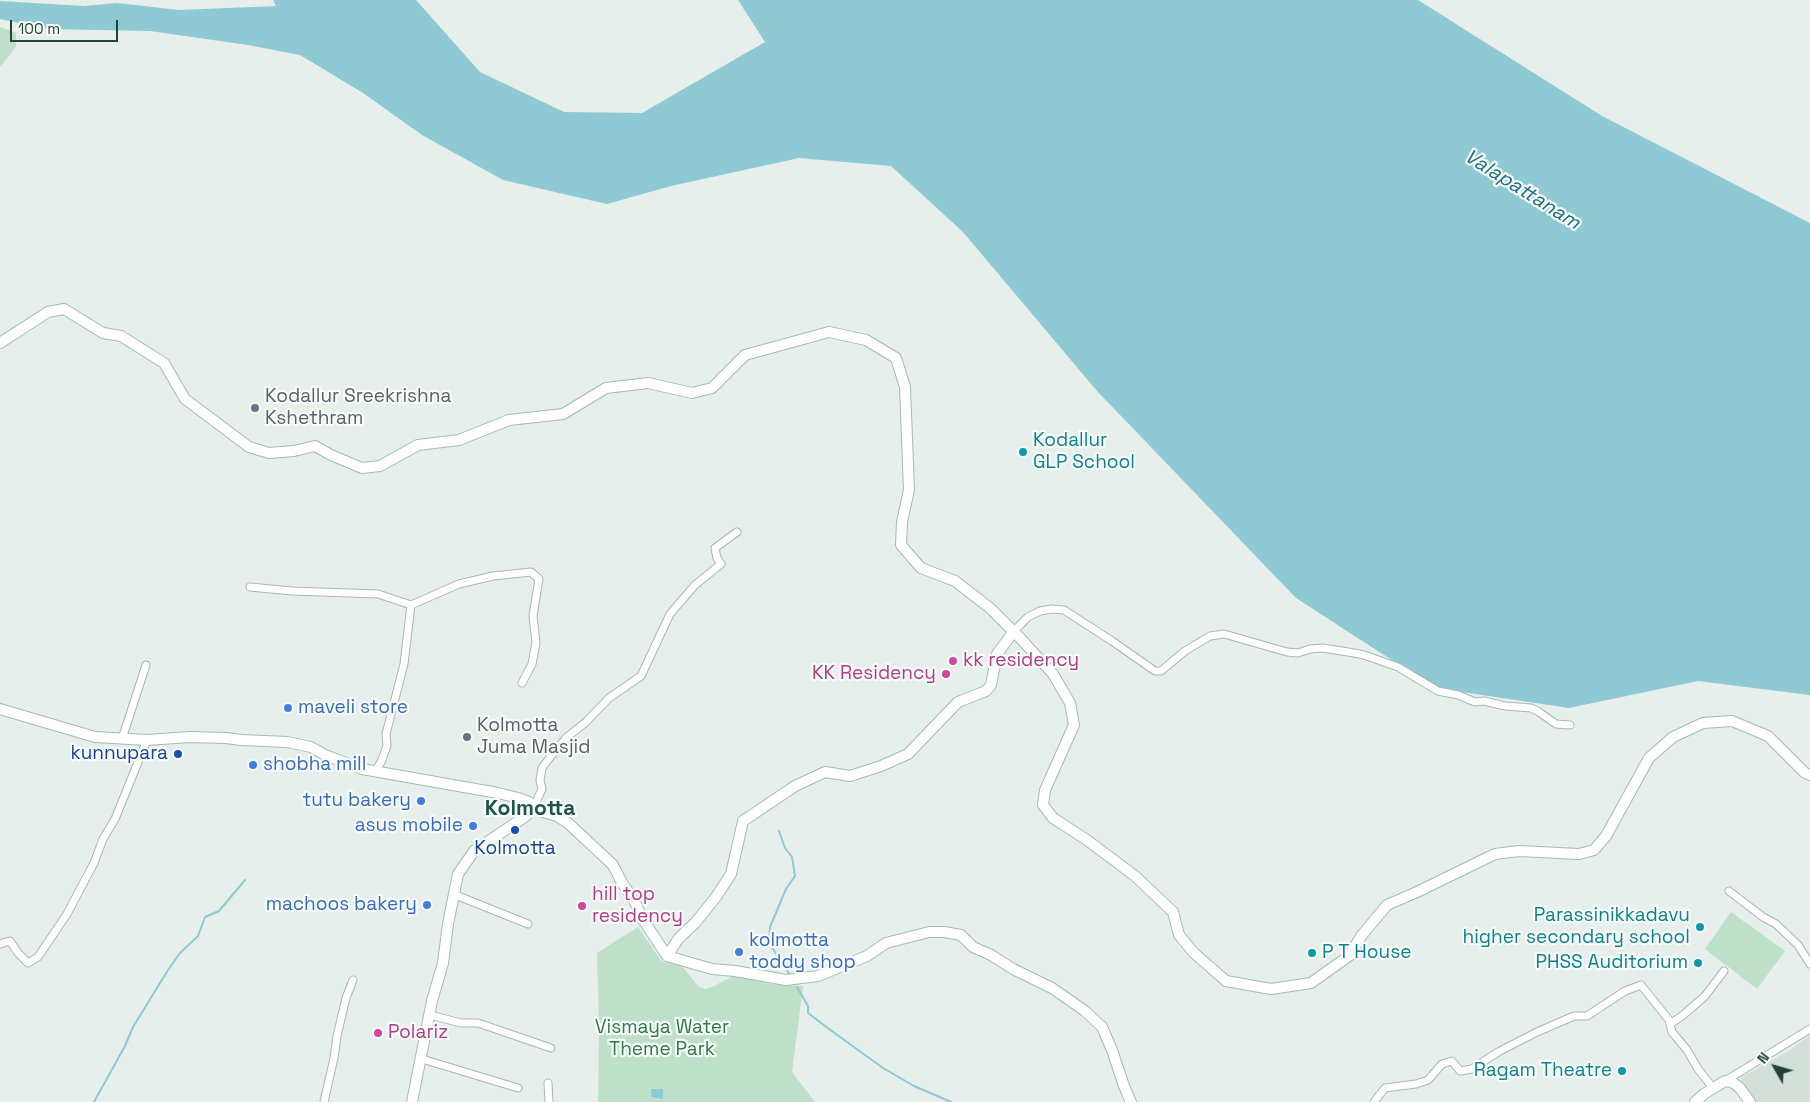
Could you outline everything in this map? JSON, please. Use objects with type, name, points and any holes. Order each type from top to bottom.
[{"type":"street","points":[[0,343],[48,312],[64,309],[103,333],[121,336],[164,363],[185,399],[249,447],[269,453],[294,451],[315,446],[362,468],[380,466],[418,445],[459,440],[509,420],[563,414],[606,388],[648,383],[692,393],[712,388],[745,355],[829,332],[866,340],[896,358],[905,387],[909,490],[902,522],[901,545],[921,568],[955,581],[990,608],[1053,674],[1070,703],[1074,725],[1045,790],[1043,805],[1054,818],[1135,876],[1173,912],[1179,935],[1194,953],[1226,981],[1271,989],[1311,983],[1349,956],[1362,935],[1387,904],[1417,892],[1495,854],[1519,851],[1579,854],[1594,850],[1606,836],[1650,758],[1673,737],[1703,724],[1732,721],[1768,736],[1804,772],[1810,775]]},
{"type":"street","points":[[412,1102],[443,963],[453,894],[458,874],[474,851],[526,816],[533,809],[542,789],[540,780],[542,768],[567,737],[586,722],[609,698],[641,676],[670,614],[695,585],[721,564],[717,558],[715,548],[737,532]]},
{"type":"street","points":[[250,587],[292,591],[378,594],[411,604],[459,584],[493,576],[531,572],[539,579],[533,616],[536,643],[532,664],[522,683]]},
{"type":"street","points":[[375,771],[381,762],[387,746],[386,734],[404,664],[411,604]]},
{"type":"street","points":[[667,956],[679,938],[716,897],[731,874],[743,821],[795,786],[825,772],[850,776],[881,766],[908,754],[958,702],[986,691],[991,685],[997,654],[1028,617],[1040,611],[1064,610],[1155,671],[1161,671],[1185,651],[1210,636],[1224,634],[1287,652],[1323,648],[1364,655],[1398,667],[1438,691],[1475,702],[1484,701],[1505,706],[1530,708],[1540,712],[1556,724],[1570,725]]},
{"type":"street","points":[[122,739],[146,665]]},
{"type":"street","points":[[0,709],[95,737],[147,740],[190,737],[287,742],[311,747],[325,755],[362,769],[498,793],[529,802],[533,809],[557,816],[568,823],[613,865],[620,881],[636,902],[642,918],[667,956],[712,969],[786,980],[818,976],[867,956],[886,943],[928,932],[961,935],[973,947],[991,955],[1012,969],[1052,988],[1085,1011],[1102,1027],[1131,1102]]},
{"type":"street","points":[[0,944],[10,941],[28,963],[38,958],[67,914],[116,819],[147,740]]},
{"type":"street","points":[[1729,890],[1763,917],[1782,929],[1798,945],[1810,964]]},
{"type":"street","points":[[453,894],[528,924]]},
{"type":"street","points":[[1670,1024],[1705,996],[1724,971]]},
{"type":"street","points":[[324,1102],[346,998],[353,980]]},
{"type":"street","points":[[1374,1102],[1385,1088],[1416,1084],[1428,1080],[1442,1064],[1452,1061],[1460,1070],[1472,1069],[1498,1052],[1537,1032],[1574,1016],[1587,1016],[1624,991],[1642,985],[1670,1024],[1672,1032],[1713,1088]]},
{"type":"street","points":[[430,1015],[461,1023],[478,1023],[551,1048]]},
{"type":"street","points":[[1695,1102],[1713,1088],[1810,1028]]},
{"type":"street","points":[[422,1059],[518,1088]]},
{"type":"street","points":[[1725,1081],[1732,1082],[1739,1087],[1750,1102]]},
{"type":"street","points":[[548,1083],[549,1102]]},
{"type":"shaded area","points":[[1810,1035],[1810,1102],[1755,1102],[1740,1078],[1792,1049]]},
{"type":"green space","points":[[0,27],[16,33],[16,47],[0,67]]},
{"type":"green space","points":[[1731,912],[1785,951],[1757,989],[1705,949]]},
{"type":"green space","name":"Vismaya Water Theme Park","points":[[638,927],[662,962],[680,964],[699,987],[706,989],[733,976],[740,976],[769,984],[803,986],[792,1072],[815,1102],[598,1102],[599,1025],[597,953]]},
{"type":"water","name":"Valapattanam","points":[[273,0],[416,0],[480,72],[564,112],[642,113],[765,42],[738,0],[1418,0],[1602,116],[1810,223],[1810,695],[1698,681],[1569,708],[1435,688],[1296,598],[1097,391],[963,232],[891,166],[799,158],[671,186],[607,204],[503,180],[422,135],[363,93],[300,55],[248,45],[150,31],[47,29],[0,19],[0,1],[84,6],[117,3],[179,10],[276,6]]},
{"type":"water","points":[[651,1089],[663,1089],[663,1099],[651,1097]]},
{"type":"waterway","points":[[779,831],[785,848],[792,857],[795,876],[786,889],[770,927],[769,943],[790,975]]},
{"type":"waterway","points":[[94,1102],[125,1046],[133,1027],[168,970],[180,953],[198,936],[205,917],[219,911],[245,880]]},
{"type":"waterway","points":[[797,987],[808,1006],[808,1013],[829,1029],[883,1068],[914,1086],[951,1102]]},
{"type":"place","name":"Kodallur Sreekrishna Kshethram","points":[[255,408]]},
{"type":"place","name":"Kodallur GLP School","points":[[1023,452]]},
{"type":"place","name":"kk residency","points":[[953,661]]},
{"type":"place","name":"KK Residency","points":[[946,674]]},
{"type":"place","name":"maveli store","points":[[288,708]]},
{"type":"place","name":"Kolmotta Juma Masjid","points":[[467,737]]},
{"type":"place","name":"kunnupara","points":[[178,754]]},
{"type":"place","name":"shobha mill","points":[[253,765]]},
{"type":"place","name":"tutu bakery","points":[[421,801]]},
{"type":"place","name":"asus mobile","points":[[473,826]]},
{"type":"place","name":"Kolmotta","points":[[515,830]]},
{"type":"place","name":"machoos bakery","points":[[427,905]]},
{"type":"place","name":"hill top residency","points":[[582,906]]},
{"type":"place","name":"Parassinikkadavu higher secondary school","points":[[1700,927]]},
{"type":"place","name":"kolmotta toddy shop","points":[[739,952]]},
{"type":"place","name":"P T House","points":[[1312,953]]},
{"type":"place","name":"PHSS Auditorium","points":[[1698,963]]},
{"type":"place","name":"Polariz","points":[[378,1033]]},
{"type":"place","name":"Ragam Theatre","points":[[1622,1071]]},
{"type":"district","name":"Kolmotta","points":[[530,809]]}]
